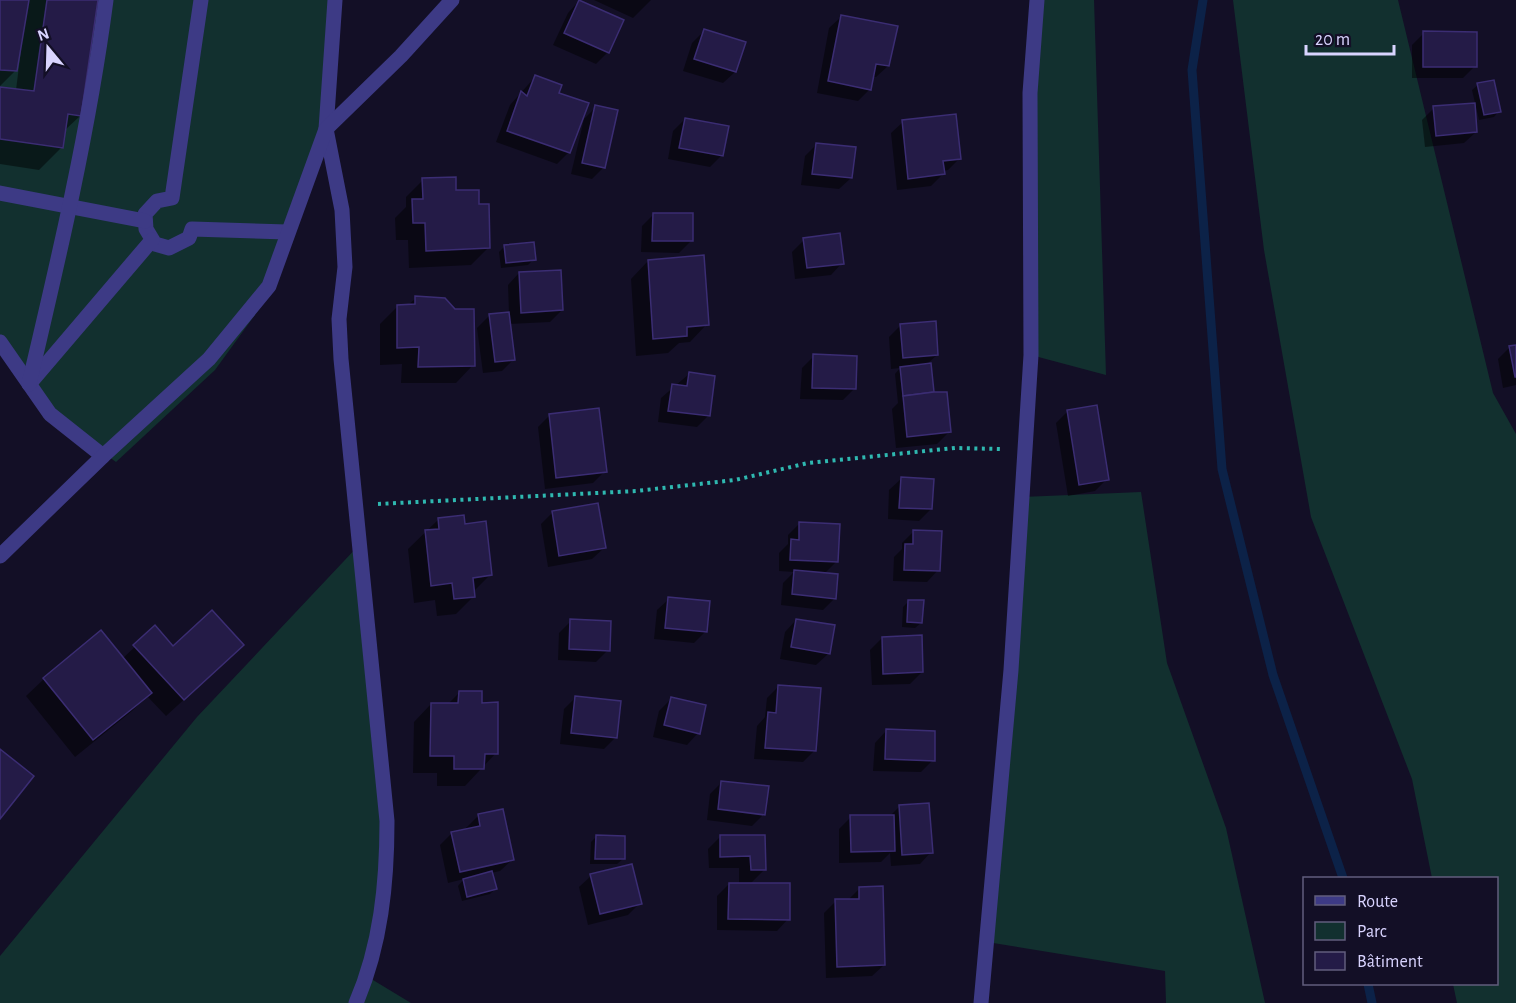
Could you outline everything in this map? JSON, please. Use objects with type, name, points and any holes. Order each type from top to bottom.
[{"type":"street","points":[[29,384],[71,206],[106,0]]},
{"type":"street","points":[[201,0],[172,198],[157,201],[145,214],[146,229],[155,244],[169,249],[189,238],[192,229],[287,232]]},
{"type":"street","points":[[335,0],[326,129],[342,210],[345,267],[339,319],[341,359],[387,821],[387,871],[376,938],[368,977],[356,1003]]},
{"type":"street","points":[[0,556],[103,456],[209,359],[246,314],[268,286],[326,129],[400,56],[452,0]]},
{"type":"street","points":[[981,1003],[1011,670],[1031,356],[1030,93],[1037,0]]},
{"type":"street","points":[[0,193],[145,221]]},
{"type":"street","points":[[29,384],[152,240]]},
{"type":"street","points":[[0,342],[50,414],[103,456]]},
{"type":"path","points":[[356,505],[636,491],[735,480],[808,463],[955,448],[1025,449]]},
{"type":"green space","points":[[0,0],[335,0],[326,129],[273,290],[215,370],[116,462],[50,414],[0,342]]},
{"type":"green space","points":[[1037,0],[1094,0],[1106,375],[1031,355]]},
{"type":"green space","points":[[1233,0],[1398,0],[1493,393],[1516,434],[1516,1003],[1457,1003],[1453,985],[1498,985],[1498,877],[1432,877],[1412,779],[1311,517],[1264,250]]},
{"type":"green space","points":[[1141,492],[1167,663],[1226,828],[1265,1003],[1166,1003],[1165,971],[987,942],[1022,497]]},
{"type":"green space","points":[[360,544],[387,821],[368,977],[411,1003],[0,1003],[0,956],[197,717]]},
{"type":"building","points":[[0,0],[29,0],[17,71],[0,70]]},
{"type":"building","points":[[47,0],[98,0],[81,116],[68,114],[63,148],[0,139],[0,87],[34,91]]},
{"type":"building","points":[[579,0],[624,20],[609,53],[564,33]]},
{"type":"building","points":[[841,15],[898,26],[889,66],[876,64],[871,90],[828,81]]},
{"type":"building","points":[[704,29],[746,42],[736,72],[694,59]]},
{"type":"building","points":[[1423,31],[1477,32],[1477,67],[1423,67]]},
{"type":"building","points":[[535,75],[562,85],[559,93],[589,103],[570,153],[507,131],[521,91],[527,96]]},
{"type":"building","points":[[1494,80],[1501,112],[1484,115],[1477,83]]},
{"type":"building","points":[[1475,103],[1477,132],[1436,136],[1433,106]]},
{"type":"building","points":[[595,105],[618,110],[605,168],[582,163]]},
{"type":"building","points":[[956,114],[961,159],[943,161],[945,174],[908,179],[902,120]]},
{"type":"building","points":[[685,118],[729,126],[723,156],[679,148]]},
{"type":"building","points":[[816,143],[856,147],[852,178],[812,174]]},
{"type":"building","points":[[456,177],[456,190],[479,190],[479,204],[489,204],[490,248],[426,251],[425,223],[413,223],[412,199],[423,199],[422,178]]},
{"type":"building","points":[[653,213],[693,213],[693,241],[652,241]]},
{"type":"building","points":[[840,233],[844,264],[807,268],[803,238]]},
{"type":"building","points":[[534,242],[536,260],[506,263],[504,245]]},
{"type":"building","points":[[704,255],[709,325],[687,327],[687,336],[653,339],[648,260]]},
{"type":"building","points":[[561,270],[563,310],[521,313],[519,272]]},
{"type":"building","points":[[415,296],[445,298],[455,309],[474,309],[475,366],[418,367],[419,347],[397,348],[397,305],[415,304]]},
{"type":"building","points":[[509,312],[515,360],[495,362],[489,314]]},
{"type":"building","points":[[936,321],[938,355],[903,358],[900,324]]},
{"type":"building","points":[[1516,345],[1516,377],[1515,377],[1509,346]]},
{"type":"building","points":[[813,354],[857,356],[856,389],[812,388]]},
{"type":"building","points":[[931,363],[934,392],[903,396],[900,367]]},
{"type":"building","points":[[689,372],[715,376],[710,416],[668,411],[672,384],[687,386]]},
{"type":"building","points":[[947,392],[951,432],[907,437],[903,396]]},
{"type":"building","points":[[1097,405],[1109,480],[1079,485],[1067,410]]},
{"type":"building","points":[[599,408],[607,472],[556,478],[549,414]]},
{"type":"building","points":[[901,477],[934,479],[932,509],[899,508]]},
{"type":"building","points":[[598,503],[606,548],[559,556],[552,511]]},
{"type":"building","points":[[464,515],[465,524],[486,521],[492,575],[473,578],[475,597],[454,599],[452,583],[431,586],[425,530],[439,529],[438,518]]},
{"type":"building","points":[[799,522],[840,524],[838,562],[790,560],[791,539],[799,540]]},
{"type":"building","points":[[913,530],[942,531],[940,571],[904,570],[905,544],[913,544]]},
{"type":"building","points":[[794,570],[838,574],[836,599],[792,594]]},
{"type":"building","points":[[668,597],[710,601],[707,632],[665,628]]},
{"type":"building","points":[[908,600],[924,600],[922,623],[907,622]]},
{"type":"building","points":[[212,610],[244,645],[184,700],[133,645],[155,625],[173,646]]},
{"type":"building","points":[[570,619],[611,621],[610,651],[569,649]]},
{"type":"building","points":[[796,619],[835,625],[830,654],[791,647]]},
{"type":"building","points":[[101,630],[152,693],[93,740],[43,678]]},
{"type":"building","points":[[922,635],[923,672],[883,674],[882,637]]},
{"type":"building","points":[[778,685],[821,688],[816,751],[765,748],[768,712],[776,713]]},
{"type":"building","points":[[459,691],[482,691],[482,703],[498,702],[498,754],[485,754],[484,769],[454,769],[454,756],[430,756],[431,703],[458,703]]},
{"type":"building","points":[[575,696],[621,701],[617,738],[571,733]]},
{"type":"building","points":[[671,697],[706,705],[700,734],[664,725]]},
{"type":"building","points":[[886,729],[935,731],[935,761],[885,759]]},
{"type":"building","points":[[0,749],[34,776],[0,819]]},
{"type":"building","points":[[721,781],[769,786],[765,815],[718,809]]},
{"type":"building","points":[[929,803],[933,853],[902,855],[899,805]]},
{"type":"building","points":[[503,809],[514,860],[460,872],[451,832],[480,826],[478,814]]},
{"type":"building","points":[[850,815],[894,815],[895,851],[851,852]]},
{"type":"building","points":[[596,835],[625,836],[625,859],[595,859]]},
{"type":"building","points":[[720,835],[765,835],[766,870],[751,870],[750,856],[720,857]]},
{"type":"building","points":[[632,864],[642,904],[600,914],[590,874]]},
{"type":"building","points":[[492,871],[497,889],[467,897],[463,879]]},
{"type":"building","points":[[729,883],[790,883],[790,920],[728,919]]},
{"type":"building","points":[[883,886],[885,965],[837,967],[835,899],[859,899],[859,887]]},
{"type":"waterway","points":[[1203,0],[1192,70],[1222,469],[1273,675],[1343,877]]},
{"type":"waterway","points":[[1368,985],[1372,1003]]}]
